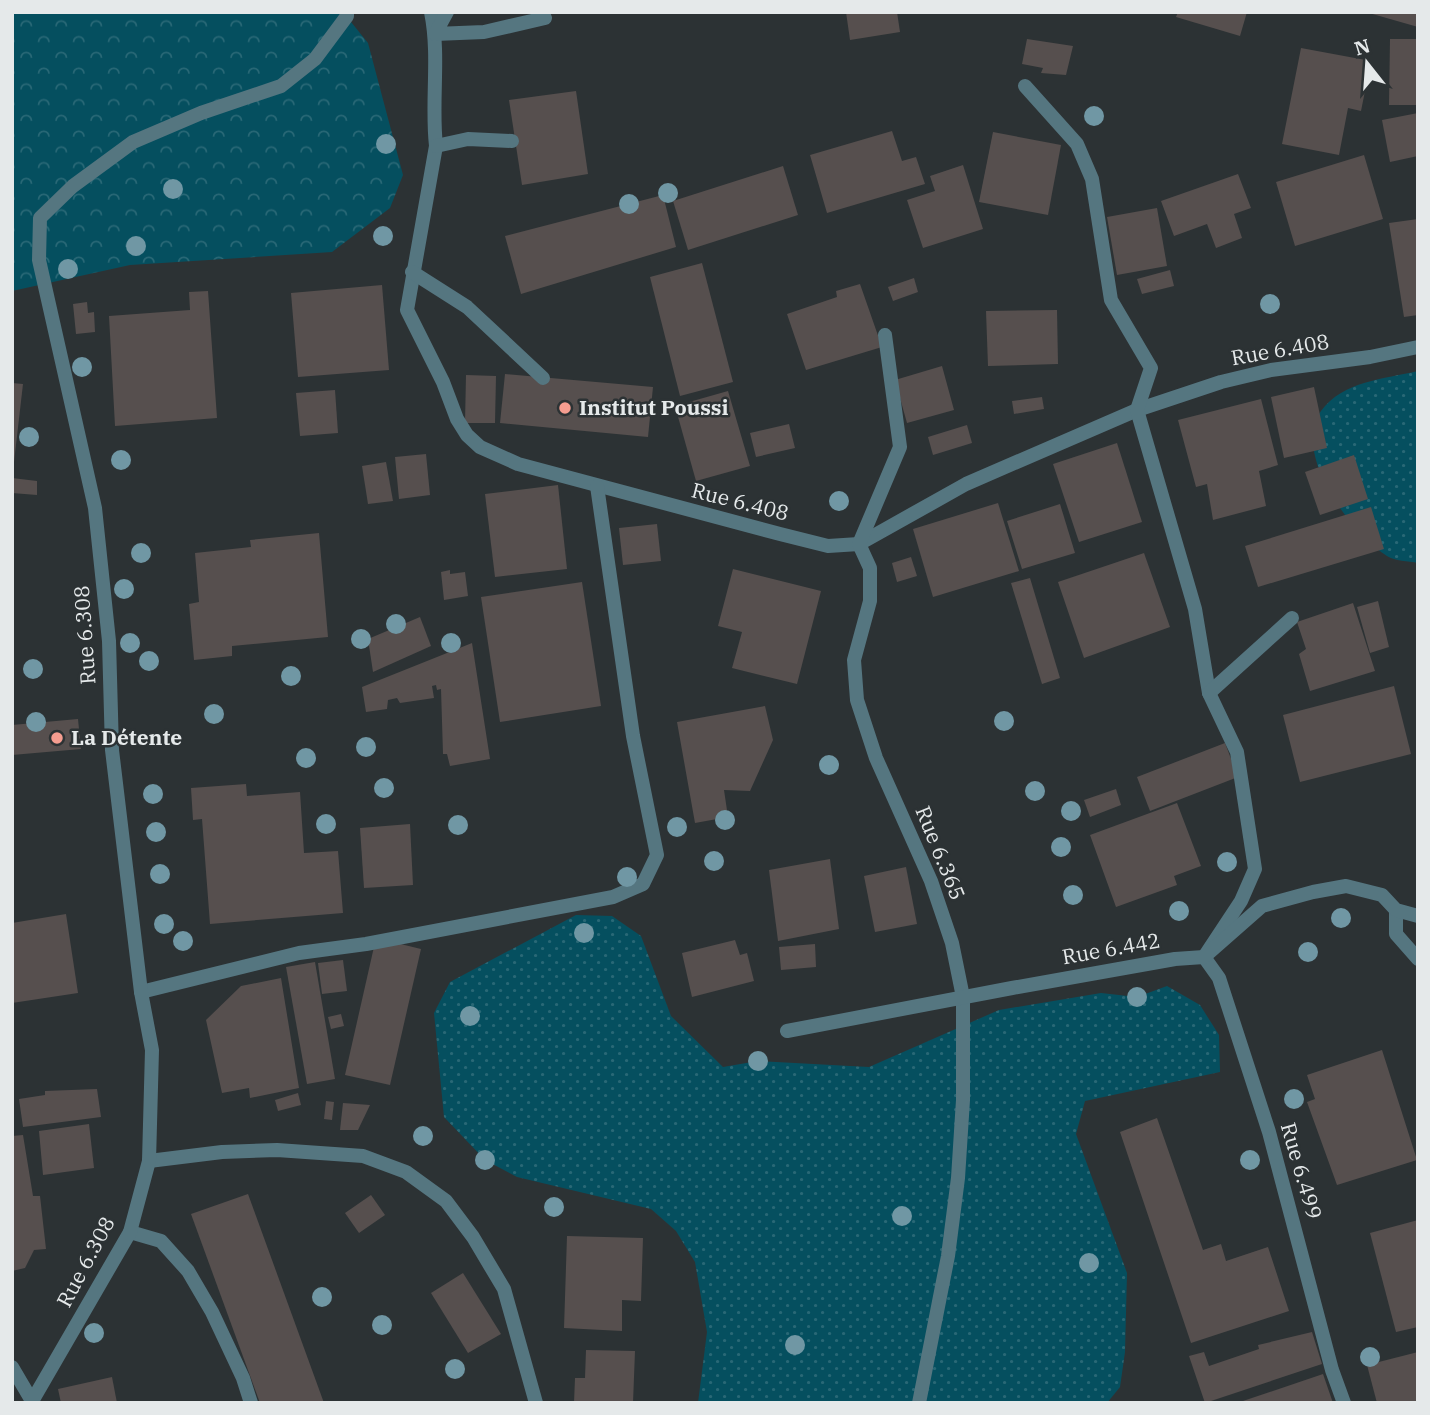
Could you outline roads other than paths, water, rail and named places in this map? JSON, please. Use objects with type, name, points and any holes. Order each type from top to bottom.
[{"type":"street","name":"Rue 6.308","points":[[31,1402],[130,1232],[149,1161],[152,1049],[141,992],[113,750],[109,641],[95,508],[39,260],[40,218],[74,186],[133,142],[201,114],[281,86],[315,59],[347,16],[347,12]]},
{"type":"street","name":"Rue 6.408","points":[[431,12],[435,34],[433,122],[436,146],[407,310],[467,435],[481,447],[518,464],[828,546],[859,544],[965,484],[1137,410],[1221,382],[1271,370],[1370,358],[1418,346]]},
{"type":"street","points":[[435,34],[447,12]]},
{"type":"street","points":[[435,34],[484,32],[545,18]]},
{"type":"street","points":[[1026,86],[1077,144],[1092,179],[1111,300],[1151,368],[1137,410],[1195,609],[1209,693],[1237,752],[1255,869],[1241,901],[1203,957]]},
{"type":"street","points":[[436,146],[468,139],[512,141]]},
{"type":"street","points":[[412,272],[467,307],[543,378]]},
{"type":"street","points":[[859,544],[900,447],[885,335]]},
{"type":"street","points":[[141,992],[299,953],[366,944],[613,897],[643,884],[657,855],[633,736],[597,486]]},
{"type":"street","name":"Rue 6.365","points":[[859,544],[870,568],[870,601],[854,660],[857,700],[876,758],[931,881],[952,943],[963,997],[963,1100],[958,1178],[948,1256],[919,1403]]},
{"type":"street","points":[[1209,693],[1292,618]]},
{"type":"street","points":[[1203,957],[1262,906],[1313,892],[1346,886],[1382,895],[1396,910],[1418,916]]},
{"type":"street","points":[[1396,910],[1396,934],[1418,959]]},
{"type":"street","name":"Rue 6.442","points":[[787,1031],[1175,959],[1203,957]]},
{"type":"street","name":"Rue 6.499","points":[[1203,957],[1219,978],[1269,1132],[1294,1218],[1325,1344],[1344,1403]]},
{"type":"street","points":[[149,1161],[222,1152],[278,1150],[363,1156],[406,1172],[446,1201],[473,1237],[504,1289],[536,1403]]},
{"type":"street","points":[[130,1232],[161,1241],[188,1271],[212,1312],[243,1378],[251,1403]]},
{"type":"street","points":[[12,1367],[31,1402]]},
{"type":"place","name":"Institut Poussi","points":[[565,408]]},
{"type":"place","name":"La Détente","points":[[57,738]]}]
